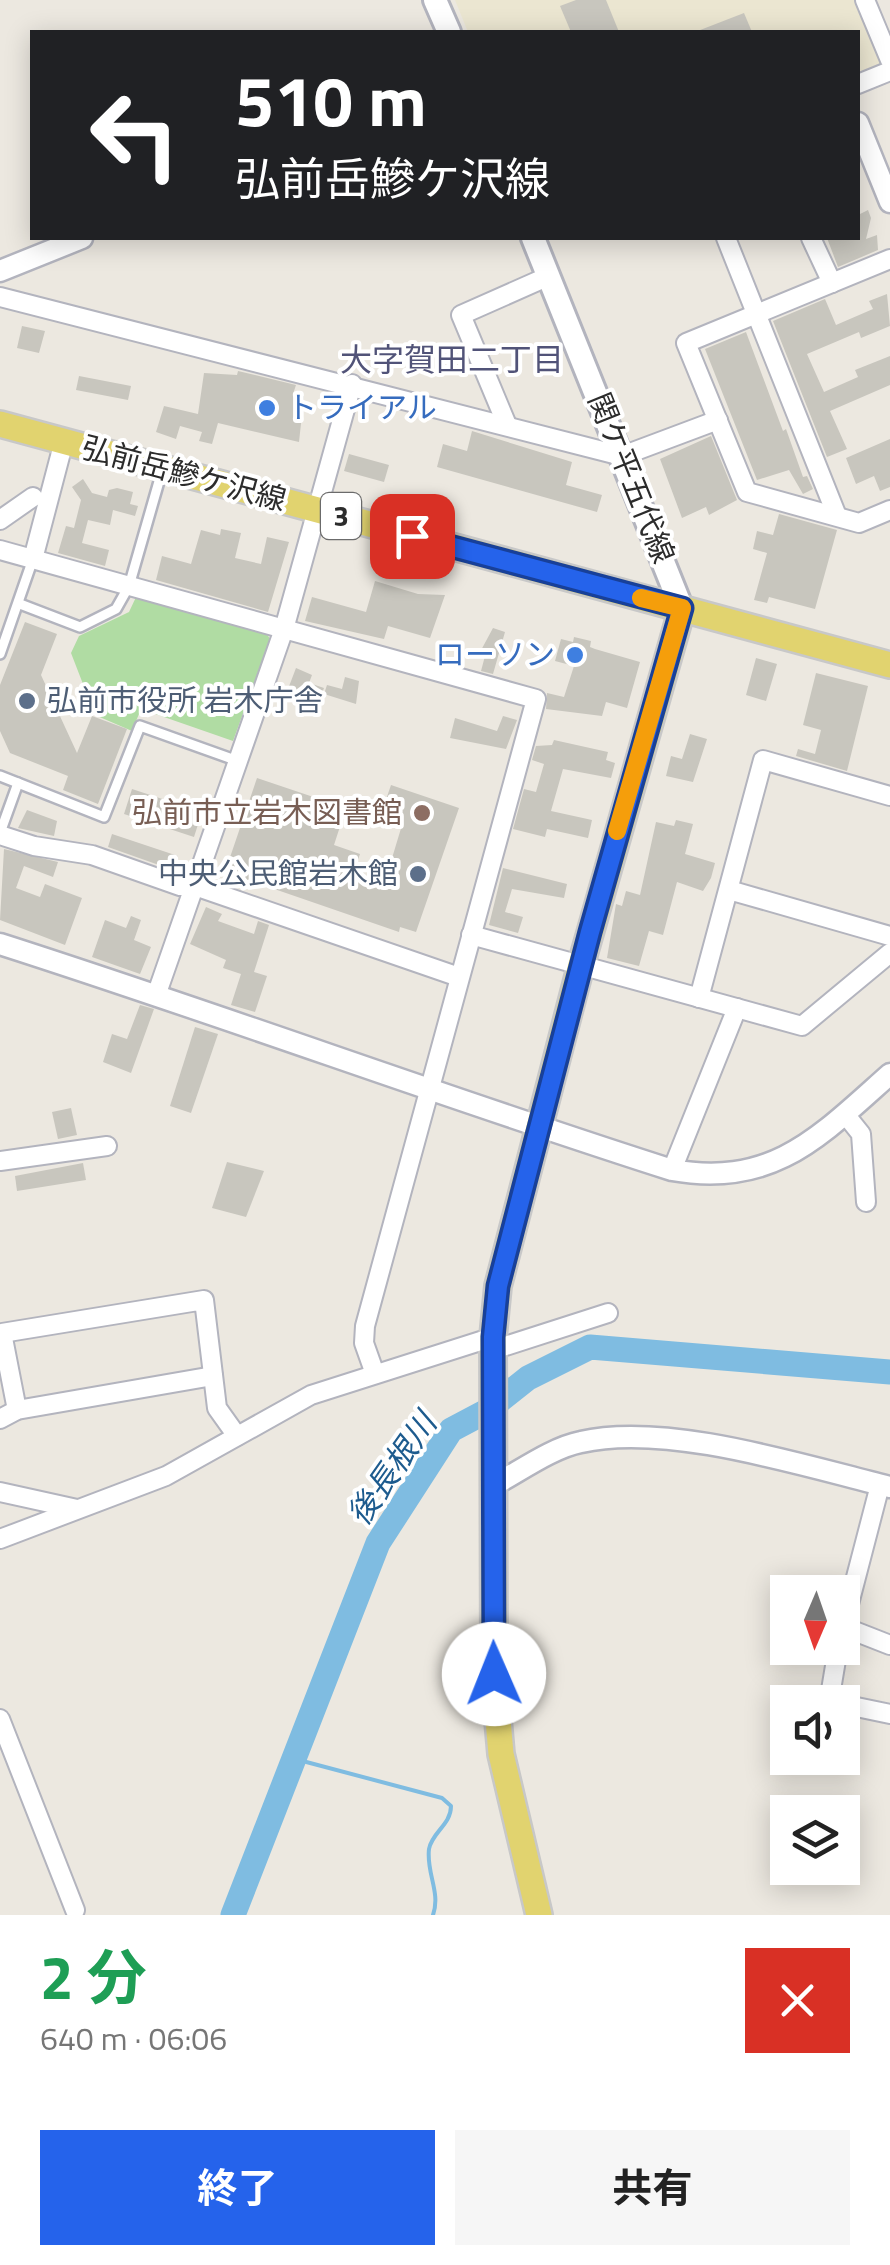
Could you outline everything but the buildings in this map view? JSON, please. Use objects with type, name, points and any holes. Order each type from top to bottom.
[{"type":"main road","points":[[436,0],[448,30]]},
{"type":"main road","name":"関ケ平五代線","points":[[534,240],[682,608]]},
{"type":"main road","name":"弘前岳鰺ケ沢線","points":[[0,424],[890,665]]},
{"type":"main road","points":[[539,1915],[501,1754],[494,1674],[493,1352],[498,1286],[581,965],[682,608]]},
{"type":"street","points":[[865,0],[890,60]]},
{"type":"street","points":[[860,83],[890,71]]},
{"type":"street","points":[[860,128],[890,202]]},
{"type":"street","points":[[0,271],[77,240]]},
{"type":"street","points":[[727,240],[838,516]]},
{"type":"street","points":[[813,240],[832,283]]},
{"type":"street","points":[[890,260],[686,343],[747,492],[859,522],[890,510]]},
{"type":"street","points":[[507,425],[461,315],[549,276]]},
{"type":"street","points":[[0,296],[622,456],[718,420]]},
{"type":"street","points":[[157,993],[284,629],[352,384]]},
{"type":"street","points":[[34,559],[64,441]]},
{"type":"street","points":[[0,520],[32,498]]},
{"type":"street","points":[[0,550],[536,699],[365,1326],[364,1343],[375,1374]]},
{"type":"street","points":[[698,998],[763,760],[890,796]]},
{"type":"street","points":[[0,834],[34,846],[92,855],[180,886],[195,886],[459,977]]},
{"type":"street","points":[[729,890],[890,936]]},
{"type":"street","points":[[471,935],[802,1026],[810,1024],[890,954]]},
{"type":"street","points":[[0,944],[157,993],[427,1092],[672,1170],[728,1175],[772,1165],[845,1114],[890,1074]]},
{"type":"street","points":[[672,1170],[737,1008]]},
{"type":"street","points":[[845,1114],[861,1134],[866,1202]]},
{"type":"street","points":[[0,1162],[107,1146]]},
{"type":"street","points":[[213,1376],[8,1415],[2,1333],[204,1300],[217,1408],[237,1436]]},
{"type":"street","points":[[0,1539],[166,1476],[312,1395],[375,1374],[493,1352],[608,1314]]},
{"type":"street","points":[[492,1486],[576,1442],[600,1438],[668,1440],[762,1456],[885,1486],[859,1575]]},
{"type":"street","points":[[3,1488],[78,1509]]},
{"type":"street","points":[[860,1635],[890,1645]]},
{"type":"street","points":[[860,1707],[890,1714]]},
{"type":"street","points":[[0,1719],[75,1910]]},
{"type":"lane","points":[[20,604],[80,627],[116,609],[129,586],[163,468]]},
{"type":"lane","points":[[0,654],[34,559]]},
{"type":"lane","points":[[0,776],[104,817],[140,726],[238,761]]},
{"type":"lane","points":[[0,834],[18,783]]},
{"type":"shaded area","points":[[455,0],[860,0],[884,56],[882,65],[860,74],[860,30],[467,30]]},
{"type":"green space","points":[[137,595],[265,631],[270,639],[233,741],[141,709],[132,731],[95,715],[71,653],[79,636],[129,612]]},
{"type":"waterway","name":"後長根川","points":[[233,1915],[378,1543],[451,1430],[485,1412],[528,1378],[590,1347],[890,1372]]},
{"type":"waterway","points":[[295,1759],[442,1798],[451,1806],[429,1849],[435,1898],[433,1915]]},
{"type":"slow traffic","points":[[617,831],[682,608],[641,598]]},
{"type":"place","name":"トライアル","points":[[267,408]]},
{"type":"place","name":"ローソン","points":[[575,655]]},
{"type":"place","name":"弘前市役所 岩木庁舎","points":[[27,701]]},
{"type":"place","name":"弘前市立岩木図書館","points":[[422,813]]},
{"type":"place","name":"中央公民館岩木館","points":[[418,874]]},
{"type":"district","name":"大字賀田二丁目","points":[[452,360]]},
{"type":"route","points":[[412,536],[682,608],[541,1111],[498,1286],[493,1337],[494,1674]]}]
